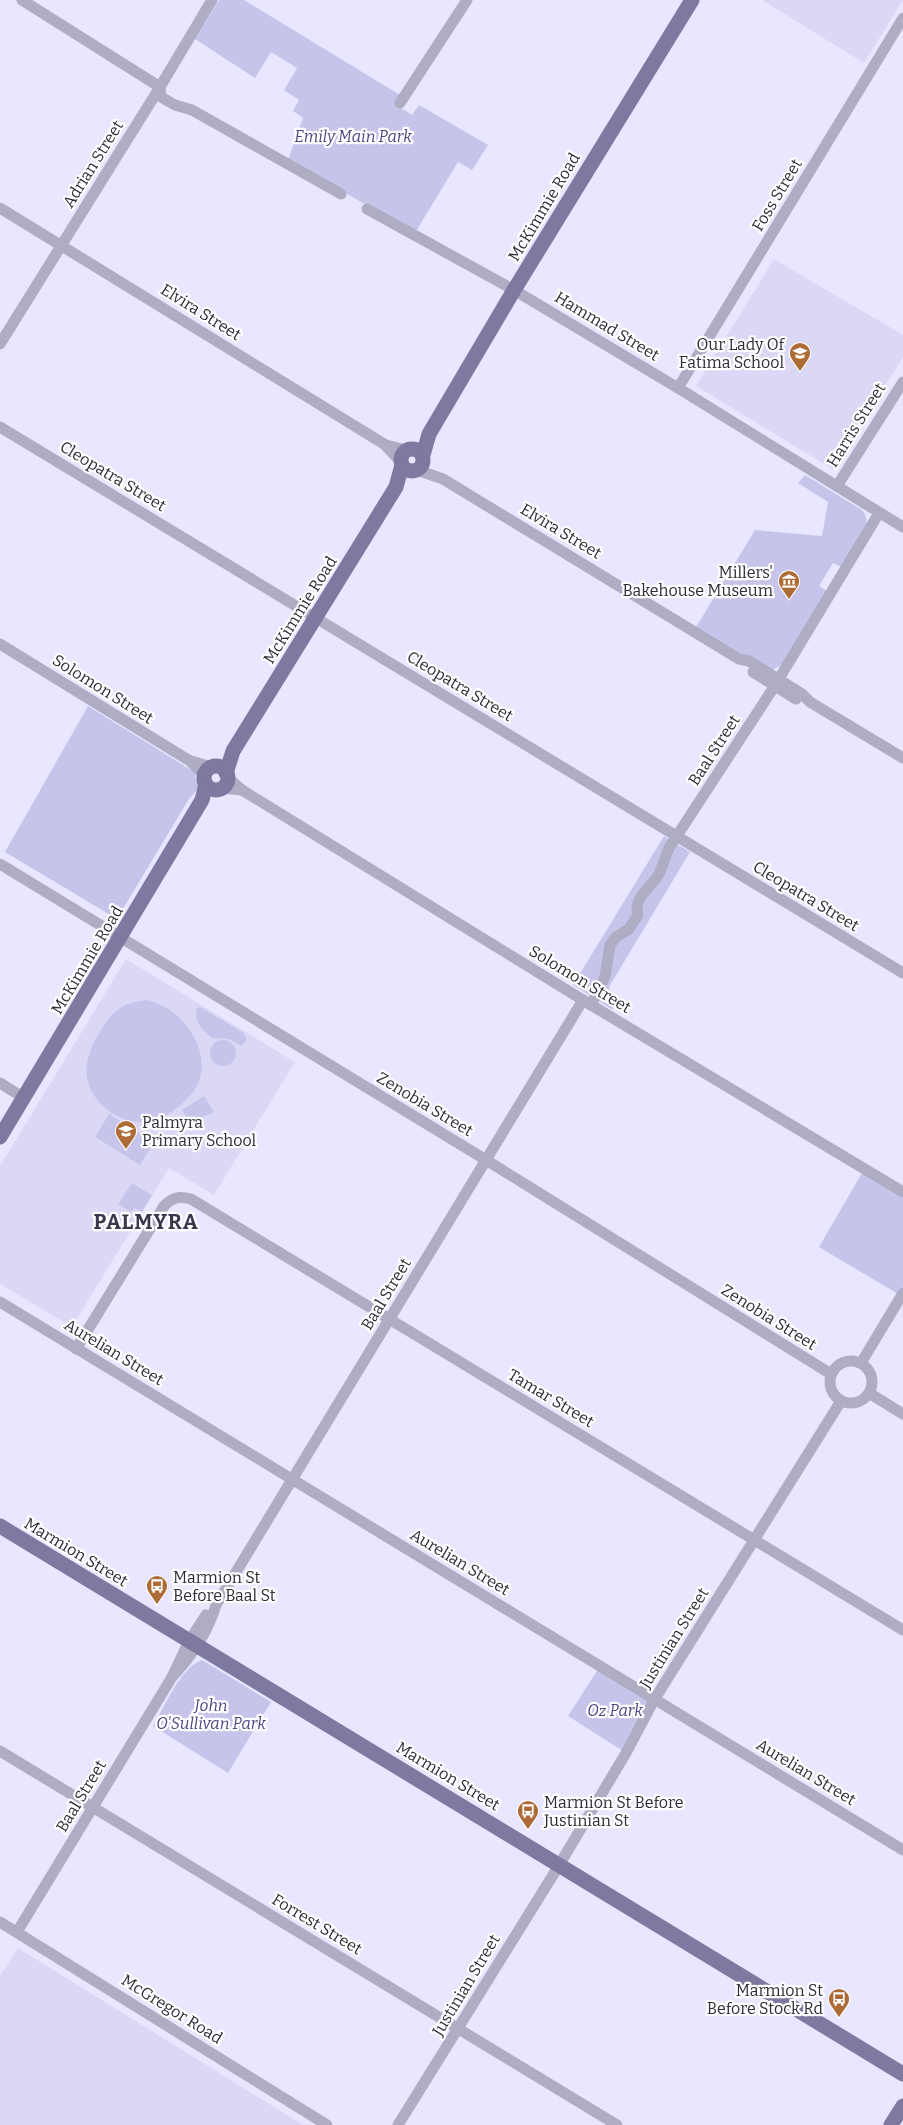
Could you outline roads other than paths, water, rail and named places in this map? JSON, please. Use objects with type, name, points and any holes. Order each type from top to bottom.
[{"type":"main road","name":"McKimmie Road","points":[[0,1137],[202,800],[429,434],[514,290],[692,0]]},
{"type":"main road","name":"Marmion Street","points":[[0,1515],[195,1640]]},
{"type":"main road","name":"Marmion Street","points":[[0,1526],[195,1640],[836,2024],[903,2061]]},
{"type":"main road","name":"Marmion Street","points":[[561,1861],[903,2074]]},
{"type":"main road","points":[[891,2125],[903,2106]]},
{"type":"street","points":[[22,0],[160,87],[161,97],[192,110],[341,194]]},
{"type":"street","name":"Adrian Street","points":[[0,344],[212,0]]},
{"type":"street","points":[[400,103],[466,0]]},
{"type":"street","name":"Foss Street","points":[[678,388],[903,18]]},
{"type":"street","name":"Elvira Street","points":[[0,208],[739,659],[744,666],[777,683],[798,700],[810,702],[903,758]]},
{"type":"street","name":"Hammad Street","points":[[367,209],[514,290],[678,388],[903,527]]},
{"type":"street","name":"Harris Street","points":[[837,486],[903,382]]},
{"type":"street","name":"Cleopatra Street","points":[[0,427],[903,973]]},
{"type":"street","name":"Baal Street","points":[[17,1932],[141,1726],[172,1677],[186,1662],[208,1613],[216,1605],[486,1160],[605,977],[610,945],[616,937],[629,929],[635,920],[638,915],[636,910],[642,895],[658,876],[664,858],[676,837],[777,683],[879,513]]},
{"type":"street","name":"Solomon Street","points":[[0,644],[216,777],[242,790],[587,1003],[903,1192]]},
{"type":"street","name":"Zenobia Street","points":[[0,864],[486,1160],[831,1374]]},
{"type":"street","points":[[0,1083],[24,1098]]},
{"type":"street","name":"Tamar Street","points":[[76,1349],[164,1206],[171,1199],[180,1196],[191,1199],[903,1630]]},
{"type":"street","points":[[861,1363],[903,1293]]},
{"type":"street","name":"Aurelian Street","points":[[0,1302],[903,1850]]},
{"type":"street","points":[[854,1361],[861,1363],[871,1374],[872,1383],[869,1393],[856,1403],[841,1401],[831,1389],[831,1374],[840,1363],[854,1361]]},
{"type":"street","points":[[869,1393],[903,1414]]},
{"type":"street","name":"Justinian Street","points":[[398,2125],[561,1861],[626,1753],[654,1700],[841,1401]]},
{"type":"street","name":"Forrest Street","points":[[0,1751],[618,2125]]},
{"type":"street","name":"McGregor Road","points":[[0,1922],[327,2125]]},
{"type":"place","name":"Our Lady Of Fatima School","points":[[800,372]]},
{"type":"place","name":"Millers' Bakehouse Museum","points":[[789,600]]},
{"type":"place","name":"Palmyra Primary School","points":[[126,1150]]},
{"type":"place","name":"Marmion St Before Baal St","points":[[157,1605]]},
{"type":"place","name":"Marmion St Before Justinian St","points":[[528,1830]]},
{"type":"place","name":"Marmion St Before Stock Rd","points":[[839,2018]]},
{"type":"district","name":"PALMYRA","points":[[146,1222]]},
{"type":"park label","name":"Emily Main Park","points":[[353,136]]},
{"type":"park label","name":"Oz Park","points":[[615,1710]]},
{"type":"park label","name":"John O'Sullivan Park","points":[[211,1714]]}]
